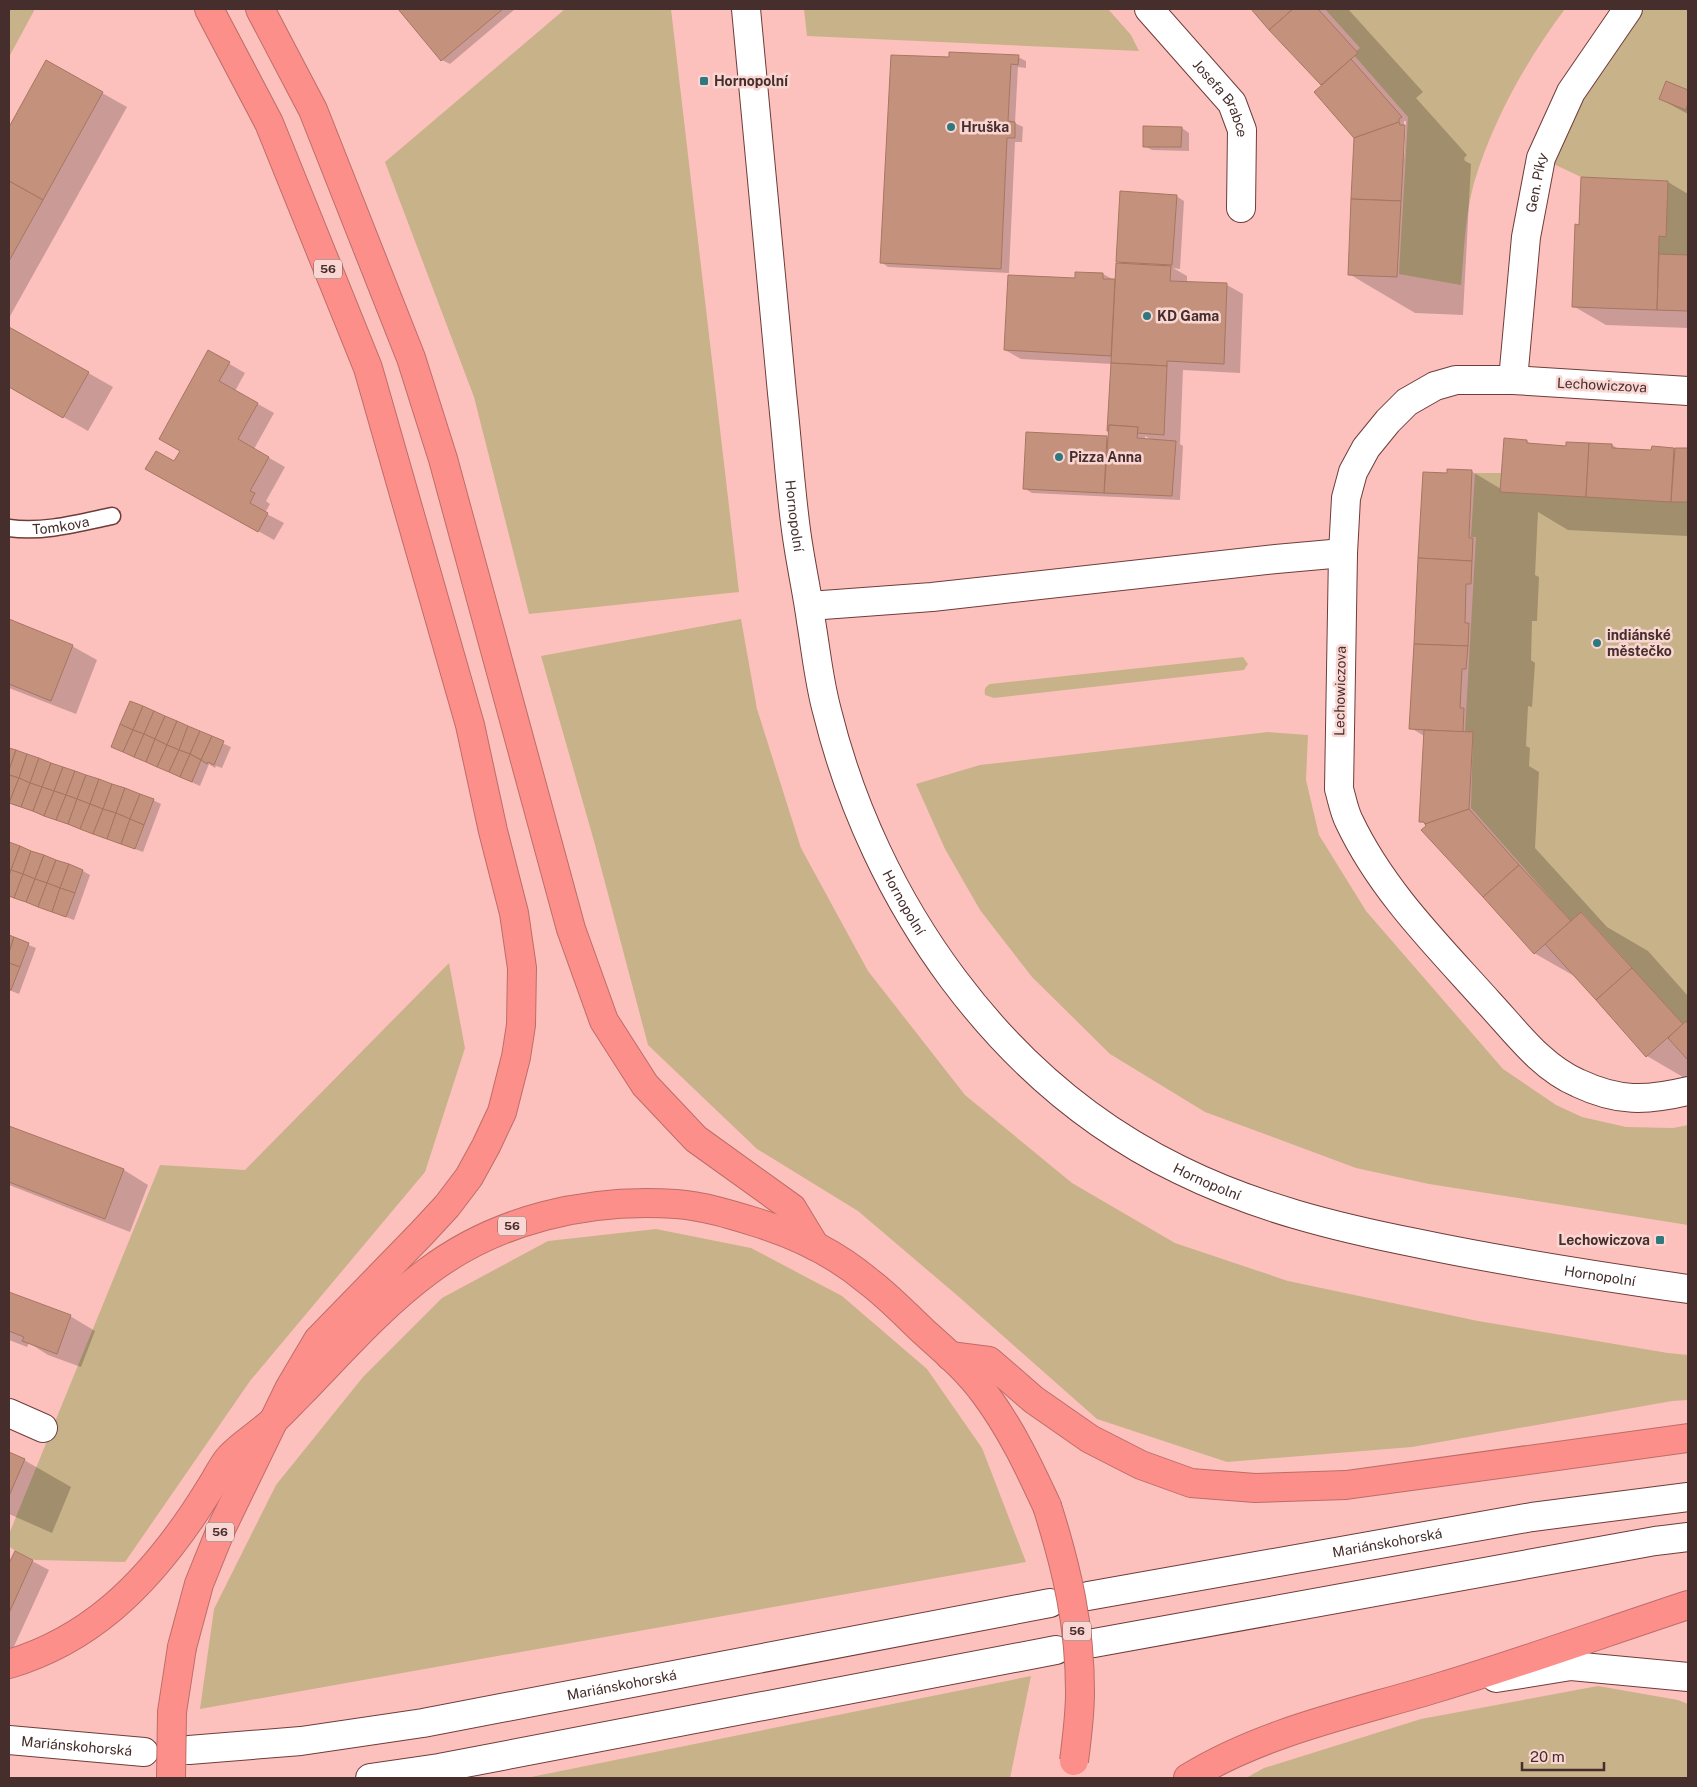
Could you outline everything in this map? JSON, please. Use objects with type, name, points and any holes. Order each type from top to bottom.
[{"type":"highway","name":"56","points":[[171,1778],[172,1712],[182,1647],[202,1576],[222,1527],[289,1389],[318,1340],[416,1240],[447,1206],[468,1177],[486,1146],[502,1112],[516,1057],[521,1025],[522,968],[514,913],[493,831],[470,725],[368,368],[269,123],[209,9]]},
{"type":"highway","name":"56","points":[[260,9],[313,110],[411,358],[443,459],[517,725],[571,930],[604,1021],[645,1084],[689,1132],[792,1208],[815,1246]]},
{"type":"highway","name":"56","points":[[273,1422],[392,1300],[427,1271],[462,1248],[509,1227],[543,1216],[586,1207],[678,1204],[724,1212],[762,1224],[815,1246],[869,1281],[950,1356],[980,1369],[984,1393],[1020,1447],[1047,1506],[1069,1580],[1077,1627],[1080,1694],[1073,1769]]},
{"type":"highway","points":[[980,1369],[1034,1400],[1090,1439],[1141,1465],[1191,1483],[1255,1488],[1346,1485],[1688,1438]]},
{"type":"highway","points":[[9,1664],[64,1643],[99,1619],[138,1584],[171,1546],[230,1457],[273,1422]]},
{"type":"highway","points":[[1188,1778],[1224,1758],[1274,1736],[1443,1686],[1688,1605]]},
{"type":"street","name":"Hornopolní","points":[[746,9],[766,235],[796,532],[825,706],[840,759],[856,803],[900,896],[930,946],[980,1014],[1018,1053],[1073,1103],[1108,1129],[1179,1170],[1268,1207],[1350,1230],[1483,1257],[1688,1289]]},
{"type":"street","name":"Josefa Brabce","points":[[1149,9],[1232,103],[1242,130],[1241,208]]},
{"type":"street","name":"Gen. Píky","points":[[1513,380],[1526,237],[1541,158],[1571,92],[1628,9]]},
{"type":"street","name":"Lechowiczova","points":[[1688,391],[1513,380],[1456,380],[1436,386],[1407,402],[1388,421],[1366,448],[1353,472],[1346,498],[1343,553],[1339,789],[1349,820],[1372,862],[1404,910],[1542,1060],[1577,1083],[1619,1098],[1661,1098],[1688,1091]]},
{"type":"street","points":[[809,606],[932,597],[1343,553]]},
{"type":"street","points":[[9,1413],[43,1428]]},
{"type":"street","name":"Mariánskohorská","points":[[1088,1596],[1532,1517],[1688,1497]]},
{"type":"street","points":[[1094,1643],[1655,1541],[1688,1537]]},
{"type":"street","name":"Mariánskohorská","points":[[190,1750],[302,1741],[423,1723],[1050,1603]]},
{"type":"street","points":[[370,1778],[439,1768],[1056,1650]]},
{"type":"street","points":[[1443,1686],[1571,1666],[1688,1677]]},
{"type":"street","name":"Mariánskohorská","points":[[9,1740],[144,1752]]},
{"type":"lane","name":"Tomkova","points":[[9,528],[31,530],[50,528],[112,516]]},
{"type":"shaded area","points":[[9,9],[35,9],[9,57]]},
{"type":"shaded area","points":[[565,9],[671,9],[739,592],[529,614],[474,397],[385,162]]},
{"type":"shaded area","points":[[804,9],[1108,9],[1131,35],[1139,51],[807,36]]},
{"type":"shaded area","points":[[1325,9],[1565,9],[1524,70],[1501,114],[1482,160],[1474,183],[1469,208],[1461,285],[1399,274],[1408,117],[1353,54],[1360,48]]},
{"type":"shaded area","points":[[1628,9],[1688,9],[1688,255],[1659,254],[1659,236],[1666,236],[1668,181],[1581,177],[1541,158]]},
{"type":"shaded area","points":[[1475,473],[1503,473],[1502,492],[1688,502],[1688,1026],[1683,1024],[1582,912],[1571,921],[1471,808],[1473,733],[1465,731],[1476,537],[1471,537]]},
{"type":"shaded area","points":[[741,619],[757,709],[801,848],[868,971],[965,1095],[1072,1183],[1175,1243],[1288,1281],[1478,1321],[1688,1355],[1688,1400],[1672,1401],[1412,1447],[1227,1462],[1097,1419],[858,1211],[757,1149],[648,1045],[594,841],[541,656]]},
{"type":"shaded area","points":[[1243,657],[1248,664],[1244,670],[994,698],[985,695],[985,688],[990,684]]},
{"type":"shaded area","points":[[1268,732],[1308,735],[1306,780],[1319,835],[1366,911],[1503,1069],[1556,1105],[1582,1117],[1626,1127],[1673,1128],[1688,1125],[1688,1225],[1429,1184],[1356,1168],[1205,1112],[1110,1054],[1032,977],[980,910],[945,849],[916,784],[980,765]]},
{"type":"shaded area","points":[[449,963],[465,1048],[425,1172],[250,1381],[125,1562],[35,1560],[15,1551],[9,1546],[9,1534],[160,1165],[245,1170]]},
{"type":"shaded area","points":[[656,1229],[751,1248],[842,1296],[927,1369],[982,1448],[1026,1562],[200,1709],[214,1609],[276,1485],[363,1377],[442,1298],[548,1241]]},
{"type":"shaded area","points":[[1031,1676],[1010,1778],[526,1778]]},
{"type":"shaded area","points":[[1598,1686],[1678,1700],[1688,1704],[1688,1778],[1246,1778],[1264,1768],[1421,1719]]},
{"type":"building","points":[[398,9],[503,9],[441,61]]},
{"type":"building","points":[[1251,9],[1293,9],[1269,30]]},
{"type":"building","points":[[1293,9],[1318,9],[1358,53],[1321,85],[1269,30]]},
{"type":"building","points":[[949,52],[1019,55],[1018,65],[1011,64],[1008,121],[1015,122],[1015,138],[1007,138],[1001,269],[880,263],[891,55],[949,57]]},
{"type":"building","points":[[1351,59],[1402,117],[1399,119],[1399,122],[1354,138],[1314,92]]},
{"type":"building","points":[[46,60],[103,92],[43,200],[9,181],[9,127]]},
{"type":"building","points":[[1666,81],[1688,90],[1686,110],[1659,99]]},
{"type":"building","points":[[1399,122],[1400,125],[1405,125],[1401,201],[1351,199],[1354,138]]},
{"type":"building","points":[[1143,126],[1182,127],[1181,147],[1143,147]]},
{"type":"building","points":[[1581,177],[1668,181],[1666,237],[1659,236],[1657,310],[1572,307],[1575,224],[1579,225]]},
{"type":"building","points":[[9,181],[43,200],[9,261]]},
{"type":"building","points":[[1120,191],[1177,195],[1172,265],[1116,262]]},
{"type":"building","points":[[1351,199],[1401,201],[1397,277],[1348,275]]},
{"type":"building","points":[[1659,254],[1688,255],[1688,311],[1657,310]]},
{"type":"building","points":[[1116,263],[1171,266],[1170,281],[1227,283],[1224,364],[1167,361],[1167,366],[1111,363]]},
{"type":"building","points":[[1075,272],[1103,273],[1103,279],[1115,279],[1111,356],[1004,350],[1008,275],[1075,278]]},
{"type":"building","points":[[9,327],[89,372],[63,418],[9,387]]},
{"type":"building","points":[[208,350],[230,362],[219,381],[258,403],[238,439],[269,457],[250,491],[255,493],[250,503],[268,513],[258,532],[145,469],[156,451],[174,461],[180,451],[159,439]]},
{"type":"building","points":[[1111,363],[1167,366],[1164,435],[1137,433],[1138,427],[1109,425],[1109,431],[1107,431]]},
{"type":"building","points":[[1109,425],[1138,427],[1137,438],[1176,441],[1172,496],[1104,493]]},
{"type":"building","points":[[1026,432],[1107,436],[1104,493],[1023,489]]},
{"type":"building","points":[[1504,438],[1527,440],[1527,443],[1566,446],[1566,442],[1589,443],[1586,497],[1500,492]]},
{"type":"building","points":[[1589,443],[1612,444],[1612,448],[1651,450],[1652,446],[1674,448],[1671,502],[1586,497]]},
{"type":"building","points":[[1675,448],[1688,448],[1688,502],[1671,502]]},
{"type":"building","points":[[1447,469],[1472,470],[1469,538],[1473,538],[1472,561],[1418,558],[1423,472],[1447,473]]},
{"type":"building","points":[[1418,558],[1472,561],[1471,584],[1466,584],[1465,623],[1469,623],[1468,646],[1414,644]]},
{"type":"building","points":[[9,619],[73,645],[51,701],[9,684]]},
{"type":"building","points":[[1414,644],[1468,646],[1466,669],[1462,669],[1460,708],[1464,708],[1463,732],[1409,729]]},
{"type":"building","points":[[130,701],[143,706],[133,730],[120,724]]},
{"type":"building","points":[[143,706],[154,711],[144,734],[133,730]]},
{"type":"building","points":[[154,711],[165,716],[155,739],[144,734]]},
{"type":"building","points":[[165,716],[177,721],[167,745],[155,739]]},
{"type":"building","points":[[177,721],[188,726],[179,750],[167,745]]},
{"type":"building","points":[[120,724],[133,730],[123,752],[111,747]]},
{"type":"building","points":[[188,726],[200,731],[190,754],[179,750]]},
{"type":"building","points":[[133,730],[144,734],[134,757],[123,752]]},
{"type":"building","points":[[1424,730],[1473,732],[1469,809],[1425,824],[1424,822],[1419,822]]},
{"type":"building","points":[[200,731],[212,736],[201,760],[190,754]]},
{"type":"building","points":[[144,734],[155,739],[146,762],[134,757]]},
{"type":"building","points":[[212,736],[224,741],[214,765],[208,762],[207,764],[201,760]]},
{"type":"building","points":[[155,739],[167,745],[157,767],[146,762]]},
{"type":"building","points":[[167,745],[179,750],[169,772],[157,767]]},
{"type":"building","points":[[9,748],[16,750],[9,770]]},
{"type":"building","points":[[16,750],[27,754],[19,778],[9,775]]},
{"type":"building","points":[[179,750],[190,754],[180,777],[169,772]]},
{"type":"building","points":[[27,754],[39,758],[30,783],[19,778]]},
{"type":"building","points":[[190,754],[201,760],[192,782],[180,777]]},
{"type":"building","points":[[39,758],[51,763],[42,787],[30,783]]},
{"type":"building","points":[[51,763],[63,767],[54,791],[42,787]]},
{"type":"building","points":[[63,767],[75,771],[66,795],[54,791]]},
{"type":"building","points":[[75,771],[86,775],[77,799],[66,795]]},
{"type":"building","points":[[9,775],[19,778],[9,803]]},
{"type":"building","points":[[86,775],[99,779],[90,804],[77,799]]},
{"type":"building","points":[[19,778],[30,783],[21,807],[9,803]]},
{"type":"building","points":[[99,779],[112,784],[103,809],[90,804]]},
{"type":"building","points":[[30,783],[42,787],[33,811],[21,807]]},
{"type":"building","points":[[112,784],[125,788],[116,813],[103,809]]},
{"type":"building","points":[[42,787],[54,791],[44,816],[33,811]]},
{"type":"building","points":[[125,788],[140,794],[130,819],[116,813]]},
{"type":"building","points":[[54,791],[66,795],[56,820],[44,816]]},
{"type":"building","points":[[140,794],[154,799],[144,825],[130,819]]},
{"type":"building","points":[[66,795],[77,799],[68,824],[56,820]]},
{"type":"building","points":[[77,799],[90,804],[80,829],[68,824]]},
{"type":"building","points":[[90,804],[103,809],[93,834],[80,829]]},
{"type":"building","points":[[103,809],[116,813],[107,839],[93,834]]},
{"type":"building","points":[[1469,809],[1519,865],[1483,897],[1421,830],[1426,826],[1425,824]]},
{"type":"building","points":[[116,813],[130,819],[121,844],[107,839]]},
{"type":"building","points":[[130,819],[144,825],[135,849],[121,844]]},
{"type":"building","points":[[9,842],[20,846],[11,870],[9,869]]},
{"type":"building","points":[[20,846],[31,851],[23,874],[11,870]]},
{"type":"building","points":[[31,851],[44,855],[35,879],[23,874]]},
{"type":"building","points":[[44,855],[56,860],[47,883],[35,879]]},
{"type":"building","points":[[56,860],[69,864],[60,888],[47,883]]},
{"type":"building","points":[[69,864],[83,870],[75,893],[60,888]]},
{"type":"building","points":[[1519,865],[1571,921],[1534,954],[1483,897]]},
{"type":"building","points":[[11,870],[23,874],[14,898],[9,896],[9,876]]},
{"type":"building","points":[[23,874],[35,879],[26,902],[14,898]]},
{"type":"building","points":[[35,879],[47,883],[38,907],[26,902]]},
{"type":"building","points":[[47,883],[60,888],[52,912],[38,907]]},
{"type":"building","points":[[60,888],[75,893],[66,917],[52,912]]},
{"type":"building","points":[[1581,912],[1632,968],[1596,1000],[1545,944]]},
{"type":"building","points":[[9,935],[14,937],[9,953]]},
{"type":"building","points":[[14,937],[29,943],[20,967],[9,963],[9,953]]},
{"type":"building","points":[[9,963],[20,967],[11,990],[9,990]]},
{"type":"building","points":[[1632,968],[1683,1024],[1646,1057],[1596,1000]]},
{"type":"building","points":[[1686,1021],[1688,1024],[1687,1059],[1668,1038]]},
{"type":"building","points":[[9,1126],[124,1169],[105,1219],[9,1182]]},
{"type":"building","points":[[9,1292],[71,1315],[57,1354],[22,1341],[24,1337],[9,1331]]},
{"type":"building","points":[[9,1452],[25,1459],[9,1496]]},
{"type":"building","points":[[15,1551],[33,1560],[9,1613],[9,1563]]},
{"type":"place","name":"Hornopolní","points":[[704,81]]},
{"type":"place","name":"Hruška","points":[[951,127]]},
{"type":"place","name":"KD Gama","points":[[1147,316]]},
{"type":"place","name":"Pizza Anna","points":[[1059,457]]},
{"type":"place","name":"indiánské městečko","points":[[1597,643]]},
{"type":"place","name":"Lechowiczova","points":[[1660,1240]]}]
